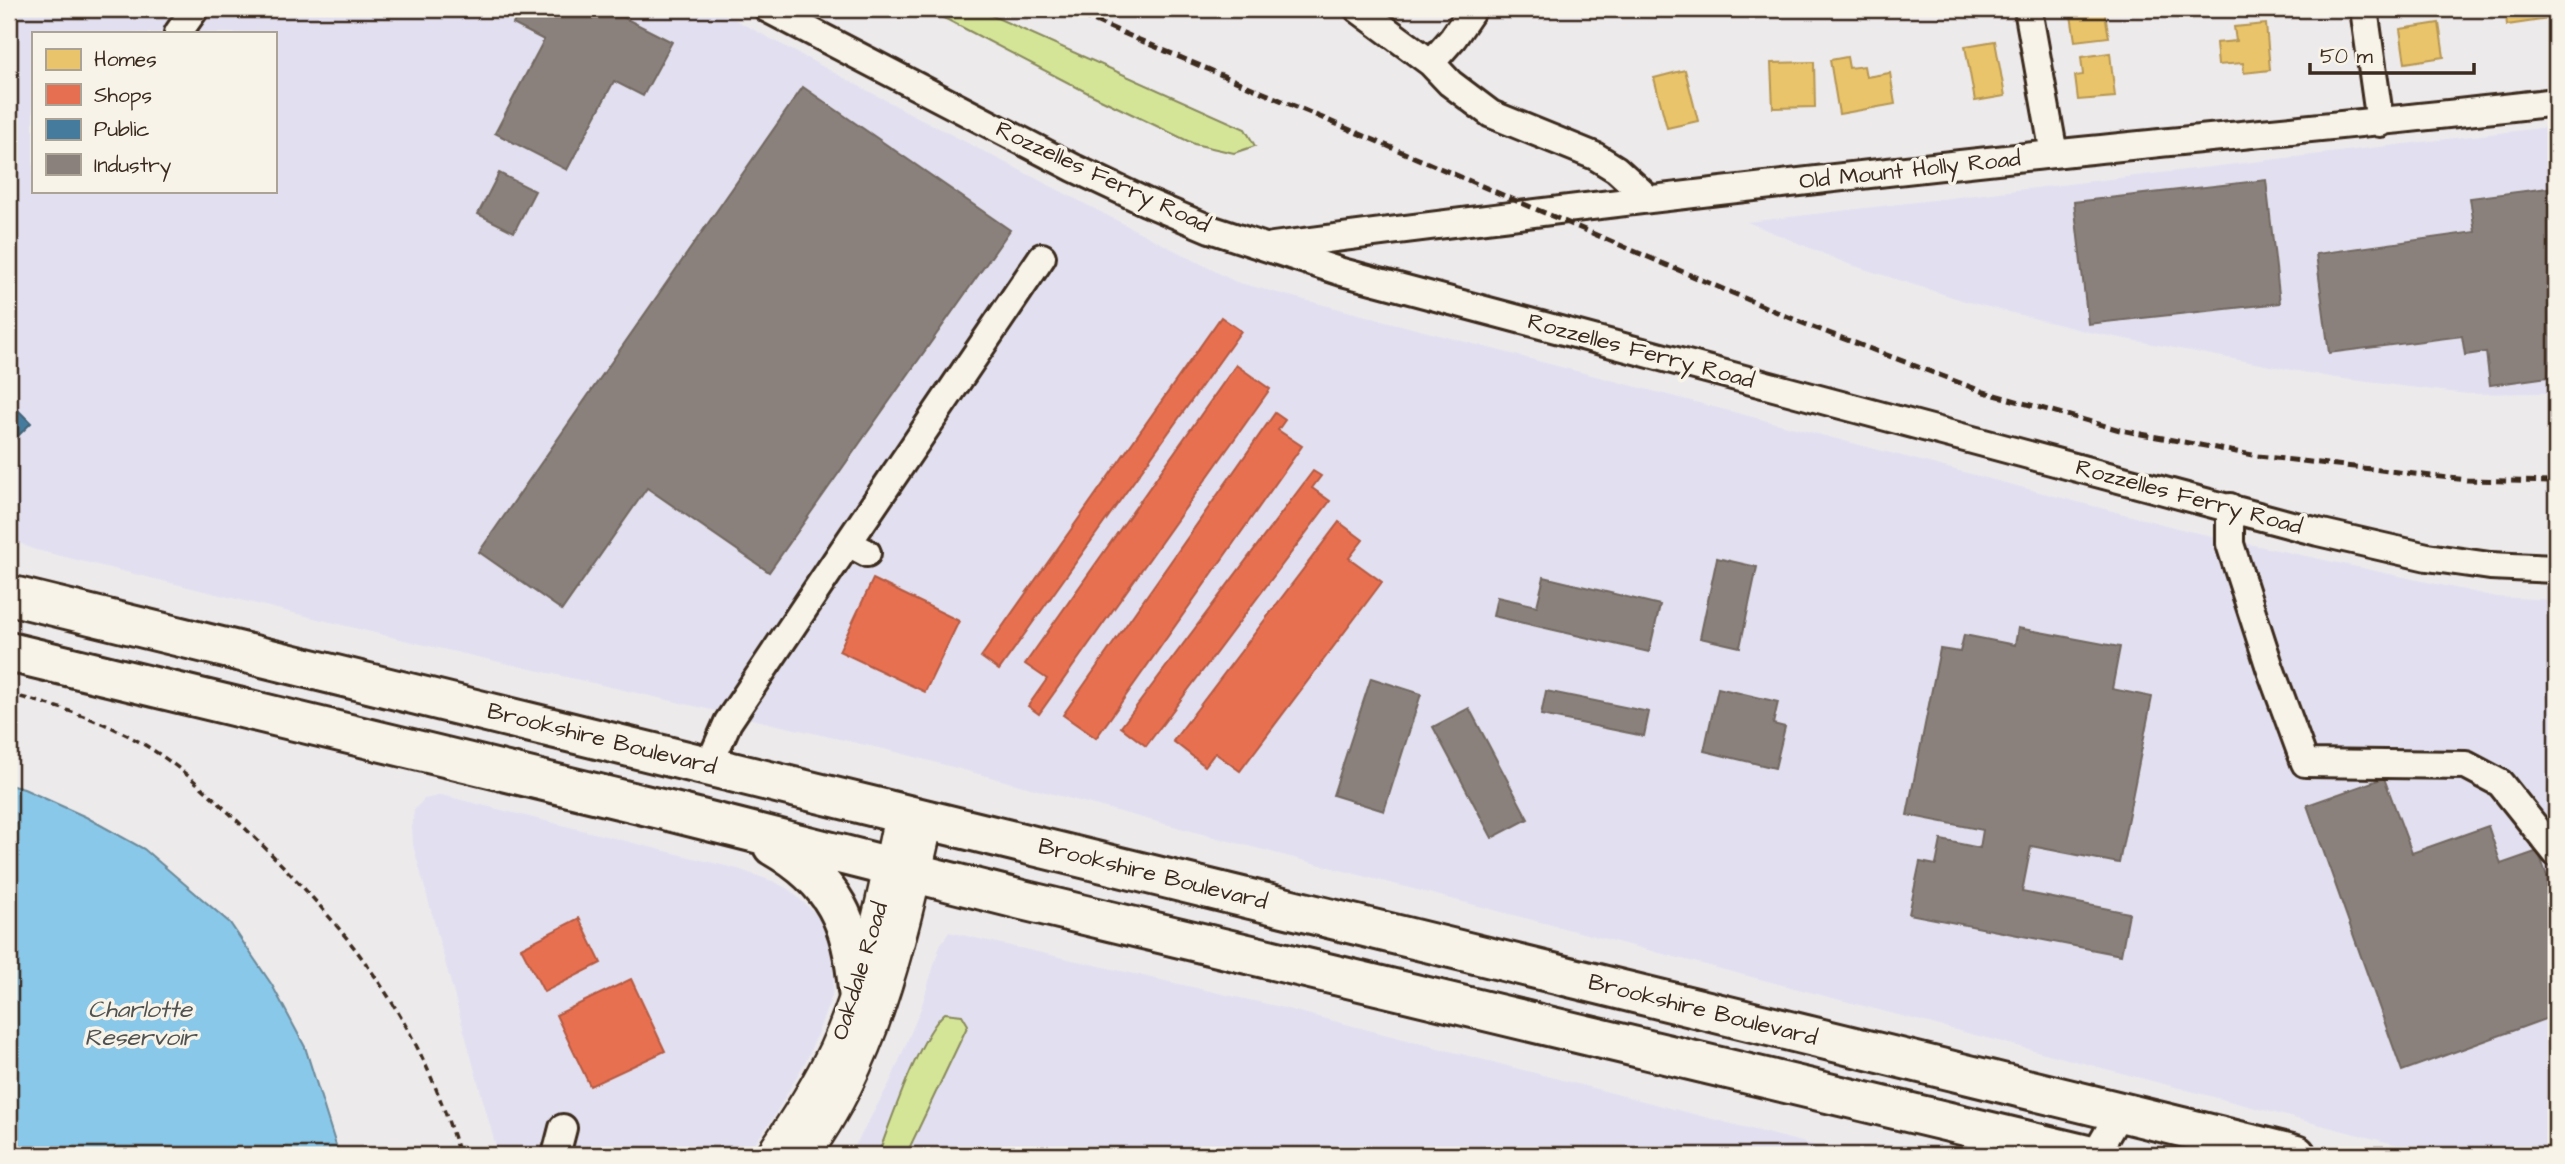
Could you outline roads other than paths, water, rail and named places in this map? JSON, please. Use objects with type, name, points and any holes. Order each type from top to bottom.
[{"type":"highway","name":"Brookshire Boulevard","points":[[9,595],[2297,1155]]},
{"type":"highway","points":[[9,652],[2087,1155]]},
{"type":"highway","points":[[750,833],[804,866],[828,892],[852,944],[858,990]]},
{"type":"main road","name":"Oakdale Road","points":[[803,1155],[833,1109],[861,1056],[886,987],[902,870],[914,815]]},
{"type":"main road","name":"Oakdale Road","points":[[773,1155],[801,1114],[836,1049],[902,870]]},
{"type":"street","points":[[179,32],[195,9]]},
{"type":"street","name":"Rozzelles Ferry Road","points":[[768,9],[1110,185],[1210,229],[1264,248],[1342,272],[2318,531],[2427,557],[2490,566],[2556,569]]},
{"type":"street","points":[[1358,9],[1431,63],[1450,83],[1491,114],[1595,156],[1616,169],[1649,199]]},
{"type":"street","points":[[1431,63],[1459,31],[1473,9]]},
{"type":"street","points":[[2028,9],[2054,154]]},
{"type":"street","points":[[2364,9],[2380,123]]},
{"type":"street","name":"Old Mount Holly Road","points":[[1264,248],[1649,199],[2054,154],[2380,123],[2556,102]]},
{"type":"street","points":[[709,765],[728,722],[858,548],[1042,257]]},
{"type":"street","points":[[2230,507],[2230,544],[2270,668],[2305,763],[2466,765],[2500,783],[2556,853]]},
{"type":"street","points":[[2095,1155],[2120,1112]]},
{"type":"street","points":[[556,1155],[563,1128]]},
{"type":"water","name":"Charlotte Reservoir","points":[[9,785],[86,817],[144,849],[230,923],[272,985],[305,1047],[339,1155],[9,1155]]},
{"type":"railway","points":[[1067,9],[1805,324],[1984,392],[2120,430],[2258,456],[2467,480],[2556,482]]}]
